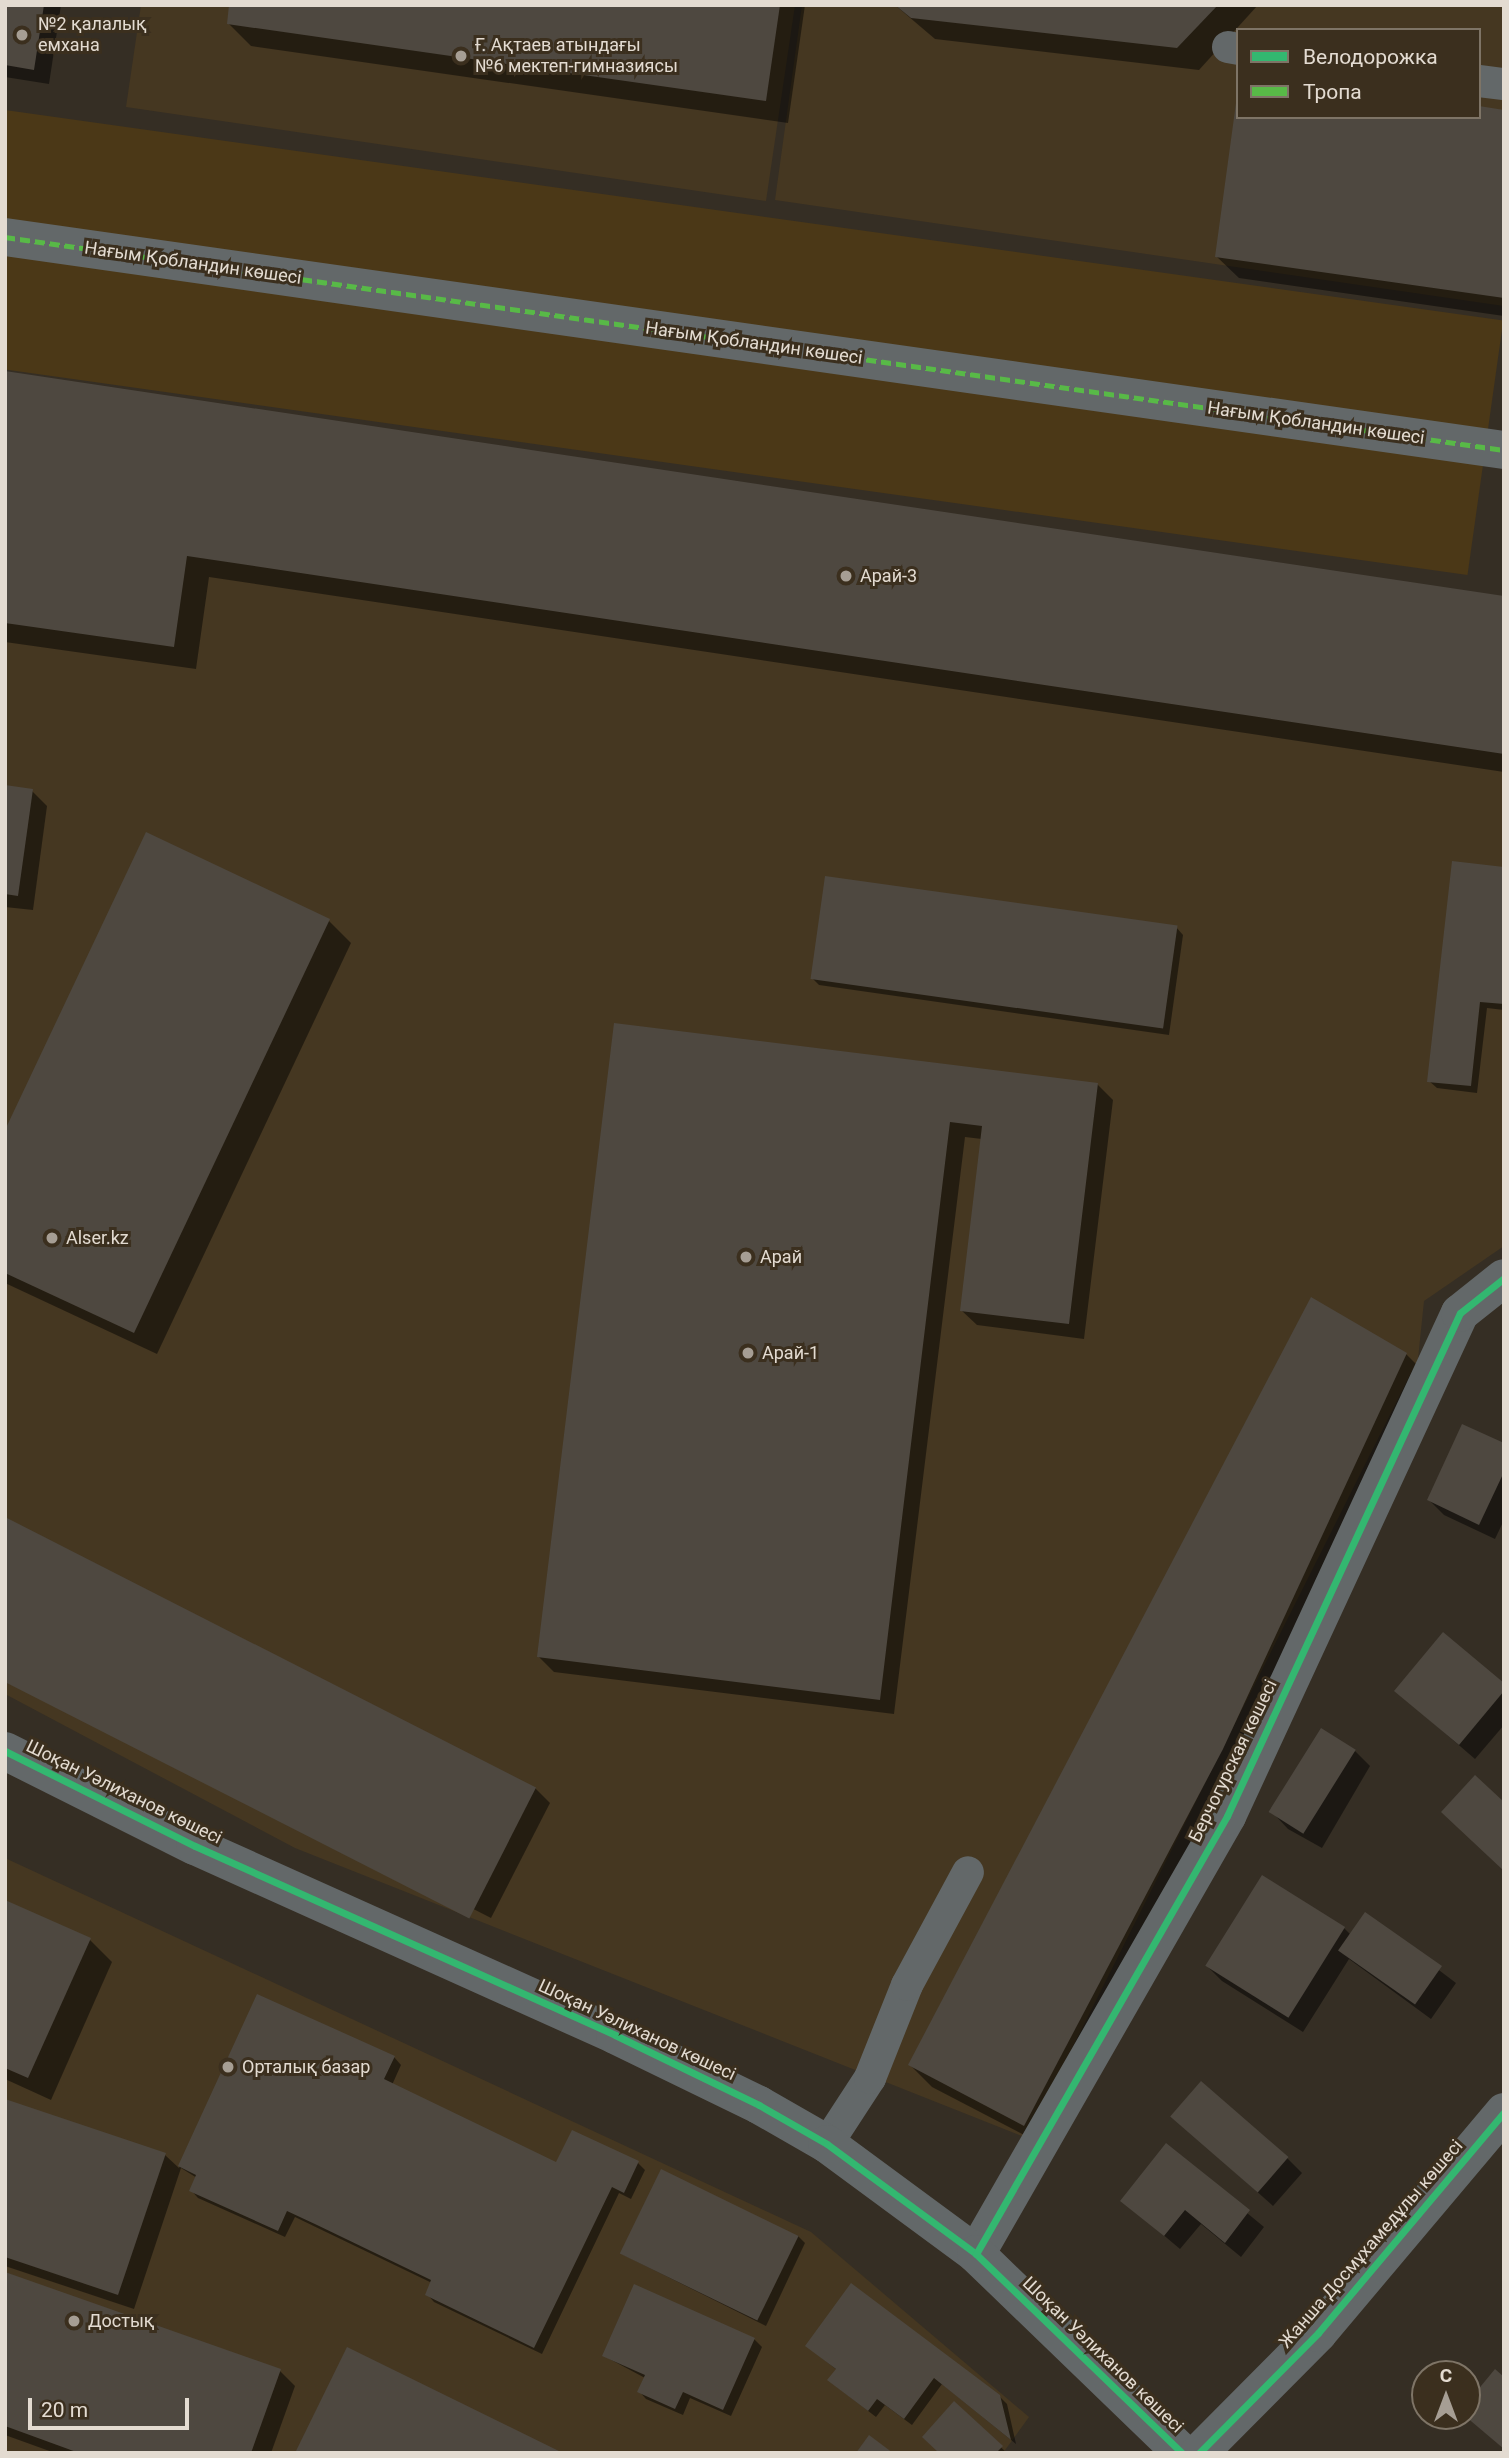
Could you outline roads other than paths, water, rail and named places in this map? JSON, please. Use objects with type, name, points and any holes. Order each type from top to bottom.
[{"type":"street","name":"Нағым Қобландин көшесі","points":[[5,237],[1504,450]]},
{"type":"street","name":"Берчогурская көшесі","points":[[976,2255],[1227,1816],[1460,1313],[1504,1278]]},
{"type":"street","name":"Шоқан Уәлиханов көшесі","points":[[5,1751],[195,1846],[639,2047],[827,2144],[976,2255],[1182,2453]]},
{"type":"street","name":"Жанша Досмұхамедұлы көшесі","points":[[1199,2453],[1318,2333],[1504,2112]]},
{"type":"lane","points":[[1481,81],[1504,84]]},
{"type":"lane","points":[[827,2144],[870,2078],[907,1985],[968,1872]]},
{"type":"place","name":"№2 қалалық емхана","points":[[22,35]]},
{"type":"place","name":"Ғ. Ақтаев атындағы №6 мектеп-гимназиясы","points":[[461,56]]},
{"type":"place","name":"Арай-3","points":[[846,576]]},
{"type":"place","name":"Alser.kz","points":[[52,1238]]},
{"type":"place","name":"Арай","points":[[746,1257]]},
{"type":"place","name":"Арай-1","points":[[748,1353]]},
{"type":"place","name":"Орталық базар","points":[[228,2067]]},
{"type":"place","name":"Достық","points":[[74,2321]]}]
